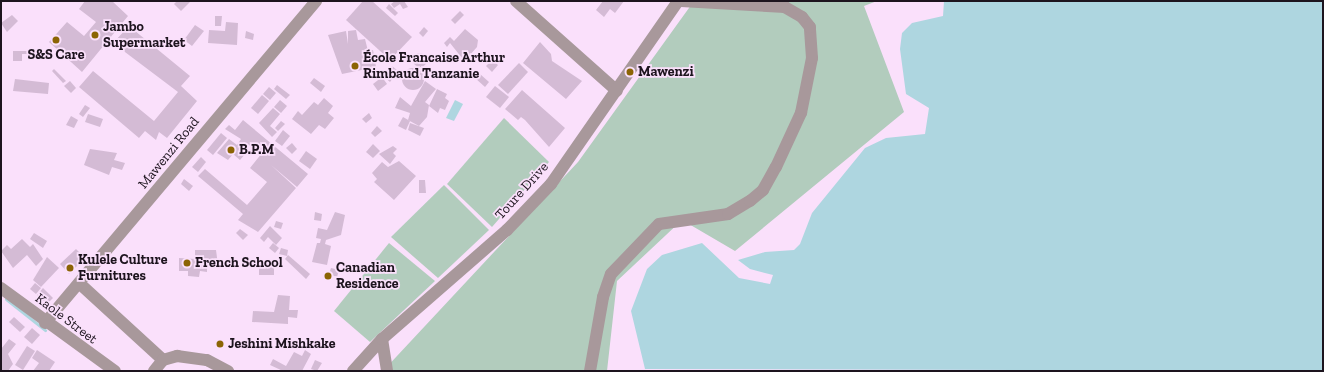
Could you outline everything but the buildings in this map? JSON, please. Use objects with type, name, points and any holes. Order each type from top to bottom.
[{"type":"street","name":"Mawenzi Road","points":[[44,323],[316,1]]},
{"type":"street","points":[[516,1],[617,91]]},
{"type":"street","name":"Toure Drive","points":[[353,371],[382,339],[512,225],[551,184],[678,1]]},
{"type":"street","points":[[590,371],[603,297],[611,274],[659,224],[728,214],[750,201],[762,190],[776,167],[801,113],[812,58],[810,27],[802,17],[785,6],[681,1]]},
{"type":"street","points":[[78,283],[163,360]]},
{"type":"street","name":"Kaole Street","points":[[1,288],[44,323],[115,371]]},
{"type":"street","points":[[382,339],[387,371]]},
{"type":"street","points":[[154,371],[163,360],[192,356],[228,371]]},
{"type":"shaded area","points":[[694,1],[877,1],[864,6],[904,112],[735,251],[682,220],[617,281],[607,371],[383,371],[578,162]]},
{"type":"shaded area","points":[[944,1],[1323,1],[1323,371],[645,369],[631,311],[647,269],[662,255],[702,243],[739,278],[770,284],[773,275],[750,269],[738,260],[765,252],[794,250],[800,244],[812,213],[865,148],[886,138],[925,134],[929,108],[906,94],[900,49],[902,33],[912,23],[943,16]]},
{"type":"shaded area","points":[[455,100],[463,104],[454,121],[446,118]]},
{"type":"shaded area","points":[[504,118],[549,162],[492,227],[447,184]]},
{"type":"shaded area","points":[[444,185],[489,230],[438,278],[391,237]]},
{"type":"shaded area","points":[[389,243],[435,281],[370,342],[334,311]]},
{"type":"waterway","points":[[6,299],[45,330]]},
{"type":"place","name":"Jambo Supermarket","points":[[95,35]]},
{"type":"place","name":"S&S Care","points":[[56,40]]},
{"type":"place","name":"École Francaise Arthur Rimbaud Tanzanie","points":[[355,66]]},
{"type":"place","name":"Mawenzi","points":[[630,72]]},
{"type":"place","name":"B.P.M","points":[[231,150]]},
{"type":"place","name":"French School","points":[[187,263]]},
{"type":"place","name":"Kulele Culture Furnitures","points":[[70,268]]},
{"type":"place","name":"Canadian Residence","points":[[328,276]]},
{"type":"place","name":"Jeshini Mishkake","points":[[220,344]]}]
